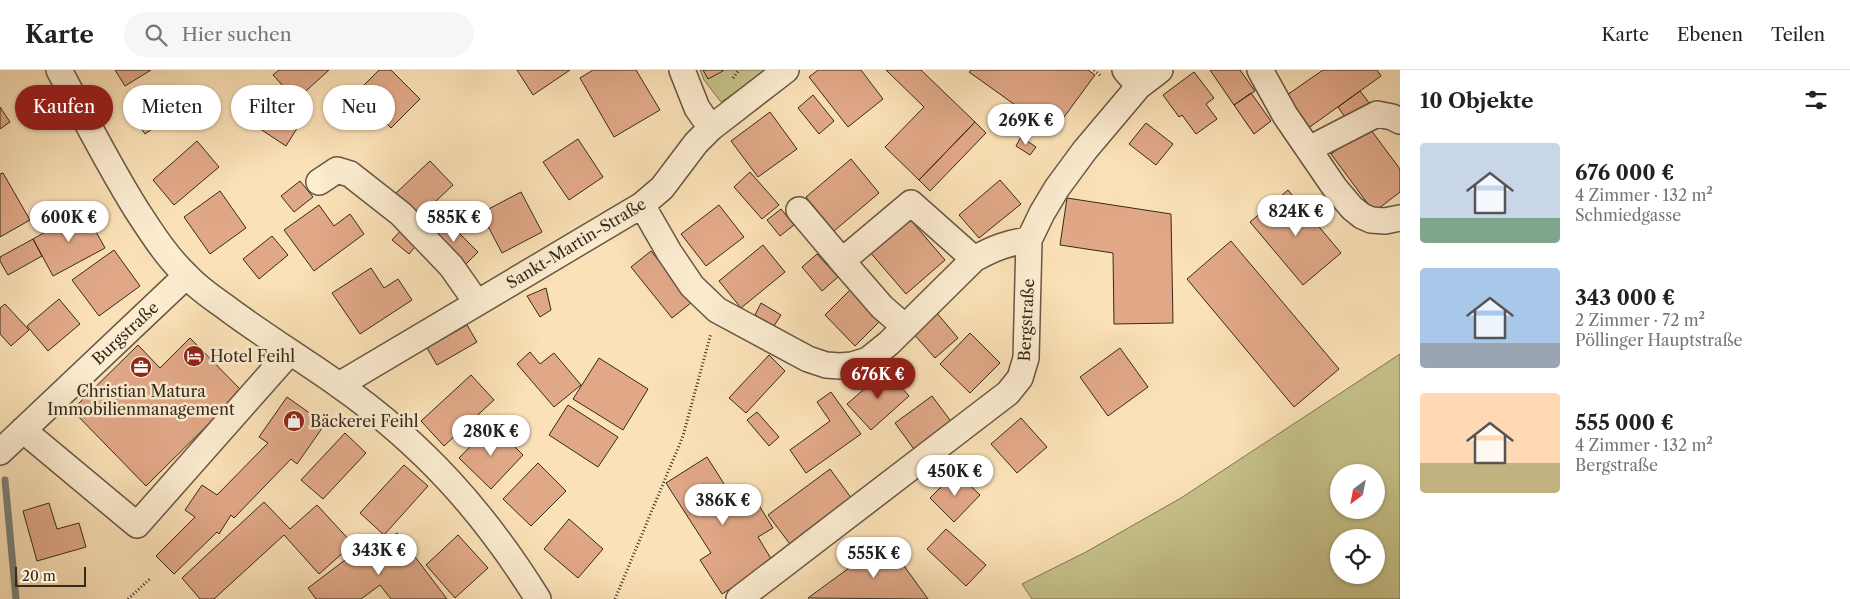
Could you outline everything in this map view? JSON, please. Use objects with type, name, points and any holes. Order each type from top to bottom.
[{"type":"street","points":[[59,70],[122,185],[147,226],[186,276],[243,321],[339,385],[404,436],[440,470],[498,538],[538,599]]},
{"type":"street","points":[[682,70],[697,108],[711,128]]},
{"type":"street","name":"Sankt-Martin-Straße","points":[[339,385],[642,205],[662,188],[696,142],[711,128],[786,70]]},
{"type":"street","name":"Bergstraße","points":[[739,599],[1008,393],[1020,378],[1026,358],[1029,240],[1056,188],[1085,150],[1122,77],[1160,70]]},
{"type":"street","points":[[1260,70],[1285,114],[1335,188],[1352,208],[1371,220],[1385,221],[1400,218]]},
{"type":"street","points":[[1309,149],[1377,114],[1392,117],[1400,122]]},
{"type":"street","points":[[319,182],[337,170],[350,174],[401,214],[451,266],[477,303]]},
{"type":"street","points":[[842,261],[911,203],[974,259]]},
{"type":"street","points":[[642,205],[669,252],[692,286],[717,310],[808,359],[826,365],[852,365],[868,360],[889,343],[974,259],[1008,243],[1029,240]]},
{"type":"street","points":[[800,210],[882,307],[905,327]]},
{"type":"street","name":"Burgstraße","points":[[0,452],[186,276]]},
{"type":"street","points":[[23,430],[137,526],[290,352]]},
{"type":"path","points":[[1094,70],[1122,77]]},
{"type":"path","points":[[615,599],[683,436],[717,310]]},
{"type":"path","points":[[128,599],[151,578]]},
{"type":"shaded area","points":[[700,70],[767,70],[721,102],[704,80]]},
{"type":"shaded area","points":[[1400,354],[1400,599],[1032,599],[1022,584],[1086,552],[1181,498]]},
{"type":"building","points":[[115,70],[151,70],[127,85],[124,85]]},
{"type":"building","points":[[279,70],[329,70],[312,85],[282,85],[273,75]]},
{"type":"building","points":[[379,70],[391,70],[420,99],[395,124],[395,85],[364,85]]},
{"type":"building","points":[[517,70],[570,70],[533,95]]},
{"type":"building","points":[[593,70],[636,70],[660,110],[614,137],[580,78]]},
{"type":"building","points":[[703,70],[723,70],[723,71],[708,79]]},
{"type":"building","points":[[818,70],[861,70],[883,99],[848,127],[809,77]]},
{"type":"building","points":[[886,70],[921,70],[975,122],[919,180],[885,147],[924,107]]},
{"type":"building","points":[[971,70],[1088,70],[1095,75],[1053,132],[969,72]]},
{"type":"building","points":[[1210,70],[1240,70],[1255,91],[1234,105]]},
{"type":"building","points":[[1323,70],[1377,70],[1381,76],[1307,129],[1284,97]]},
{"type":"building","points":[[1194,72],[1214,98],[1206,104],[1217,119],[1196,134],[1182,115],[1179,117],[1163,95]]},
{"type":"building","points":[[1360,91],[1370,104],[1347,120],[1338,107]]},
{"type":"building","points":[[1251,93],[1271,121],[1254,134],[1234,105]]},
{"type":"building","points":[[813,95],[834,121],[819,134],[798,108]]},
{"type":"building","points":[[0,107],[10,122],[0,129]]},
{"type":"building","points":[[770,112],[797,149],[758,177],[731,141]]},
{"type":"building","points":[[975,122],[986,133],[930,191],[919,180]]},
{"type":"building","points":[[1146,123],[1173,144],[1156,165],[1129,144]]},
{"type":"building","points":[[1368,126],[1400,169],[1400,192],[1374,212],[1331,154]]},
{"type":"building","points":[[142,130],[151,130],[145,134]]},
{"type":"building","points":[[262,130],[296,130],[286,146]]},
{"type":"building","points":[[1021,137],[1036,147],[1030,155],[1016,146]]},
{"type":"building","points":[[578,139],[603,177],[569,200],[543,162]]},
{"type":"building","points":[[197,141],[219,167],[174,205],[153,180]]},
{"type":"building","points":[[851,159],[879,193],[834,231],[806,197]]},
{"type":"building","points":[[430,161],[453,185],[419,217],[396,193]]},
{"type":"building","points":[[750,172],[779,205],[762,219],[734,187]]},
{"type":"building","points":[[3,173],[30,220],[0,237],[0,174]]},
{"type":"building","points":[[1000,180],[1021,204],[979,238],[959,215]]},
{"type":"building","points":[[300,181],[313,197],[294,212],[281,196]]},
{"type":"building","points":[[1288,190],[1341,253],[1303,285],[1250,222]]},
{"type":"building","points":[[220,191],[246,228],[210,254],[184,217]]},
{"type":"building","points":[[521,192],[542,232],[502,253],[481,213]]},
{"type":"building","points":[[1067,198],[1171,214],[1173,323],[1114,324],[1113,253],[1060,245]]},
{"type":"building","points":[[319,205],[334,226],[350,214],[364,234],[314,271],[284,230]]},
{"type":"building","points":[[719,205],[744,237],[706,266],[681,234]]},
{"type":"building","points":[[781,209],[794,225],[780,236],[767,220]]},
{"type":"building","points":[[84,210],[105,248],[53,276],[33,239]]},
{"type":"building","points":[[908,217],[945,260],[906,294],[869,251]]},
{"type":"building","points":[[445,219],[478,252],[463,267],[430,233]]},
{"type":"building","points":[[403,228],[419,242],[409,254],[392,240]]},
{"type":"building","points":[[272,236],[288,255],[259,279],[243,259]]},
{"type":"building","points":[[33,239],[42,256],[8,275],[0,261],[0,257]]},
{"type":"building","points":[[1231,241],[1339,369],[1294,407],[1187,279]]},
{"type":"building","points":[[763,245],[785,272],[741,308],[719,281]]},
{"type":"building","points":[[114,250],[140,286],[99,316],[72,280]]},
{"type":"building","points":[[651,251],[692,302],[672,318],[631,267]]},
{"type":"building","points":[[817,254],[838,277],[822,291],[802,267]]},
{"type":"building","points":[[371,268],[384,288],[398,279],[412,300],[360,334],[332,293]]},
{"type":"building","points":[[546,288],[551,310],[540,317],[527,296]]},
{"type":"building","points":[[850,290],[880,321],[855,346],[825,315]]},
{"type":"building","points":[[59,299],[80,324],[48,351],[27,326]]},
{"type":"building","points":[[761,303],[781,315],[774,326],[755,315]]},
{"type":"building","points":[[5,304],[29,330],[11,346],[0,334],[0,308]]},
{"type":"building","points":[[936,312],[958,338],[935,358],[912,332]]},
{"type":"building","points":[[467,325],[477,342],[437,365],[427,348]]},
{"type":"building","points":[[970,333],[1000,363],[970,393],[940,364]]},
{"type":"building","points":[[190,338],[242,391],[146,486],[72,410],[138,345],[160,368]]},
{"type":"building","points":[[1120,348],[1148,387],[1108,416],[1080,377]]},
{"type":"building","points":[[530,352],[540,364],[554,353],[581,385],[554,407],[517,364]]},
{"type":"building","points":[[769,355],[785,371],[746,413],[729,398]]},
{"type":"building","points":[[599,358],[648,389],[623,430],[573,399]]},
{"type":"building","points":[[886,370],[909,396],[871,430],[847,404]]},
{"type":"building","points":[[471,375],[494,400],[444,446],[421,421]]},
{"type":"building","points":[[831,392],[861,434],[806,473],[790,450],[830,421],[817,402]]},
{"type":"building","points":[[932,396],[953,424],[916,452],[895,423]]},
{"type":"building","points":[[287,397],[325,424],[297,464],[291,459],[234,518],[231,515],[219,534],[217,532],[174,574],[156,556],[195,517],[185,510],[202,485],[217,495],[268,443],[259,437]]},
{"type":"building","points":[[568,405],[618,437],[598,467],[549,435]]},
{"type":"building","points":[[757,412],[779,437],[769,446],[747,420]]},
{"type":"building","points":[[1021,418],[1047,447],[1017,473],[991,444]]},
{"type":"building","points":[[492,424],[523,455],[491,489],[459,458]]},
{"type":"building","points":[[345,433],[366,453],[323,499],[301,480]]},
{"type":"building","points":[[707,457],[740,509],[755,499],[773,528],[758,537],[773,562],[722,594],[700,560],[711,553],[666,483]]},
{"type":"building","points":[[538,463],[566,491],[531,526],[503,499]]},
{"type":"building","points":[[404,465],[428,486],[384,535],[360,513]]},
{"type":"building","points":[[830,469],[855,503],[793,548],[768,515]]},
{"type":"building","points":[[956,472],[980,495],[954,522],[930,498]]},
{"type":"building","points":[[264,502],[290,529],[317,505],[353,544],[319,574],[284,535],[214,599],[200,599],[182,578]]},
{"type":"building","points":[[49,503],[57,529],[79,523],[86,547],[37,561],[23,511]]},
{"type":"building","points":[[569,519],[603,549],[578,578],[544,549]]},
{"type":"building","points":[[946,529],[986,565],[966,586],[927,549]]},
{"type":"building","points":[[397,533],[447,599],[391,599],[380,585],[361,599],[316,599],[308,588],[361,548],[367,556]]},
{"type":"building","points":[[458,535],[488,568],[455,598],[426,565]]},
{"type":"building","points":[[886,541],[928,599],[808,598]]},
{"type":"waterway","points":[[5,480],[16,599]]},
{"type":"place","name":"Hotel Feihl","points":[[194,356]]},
{"type":"place","name":"Christian Matura Immobilienmanagement","points":[[141,367]]},
{"type":"place","name":"Bäckerei Feihl","points":[[294,421]]}]
